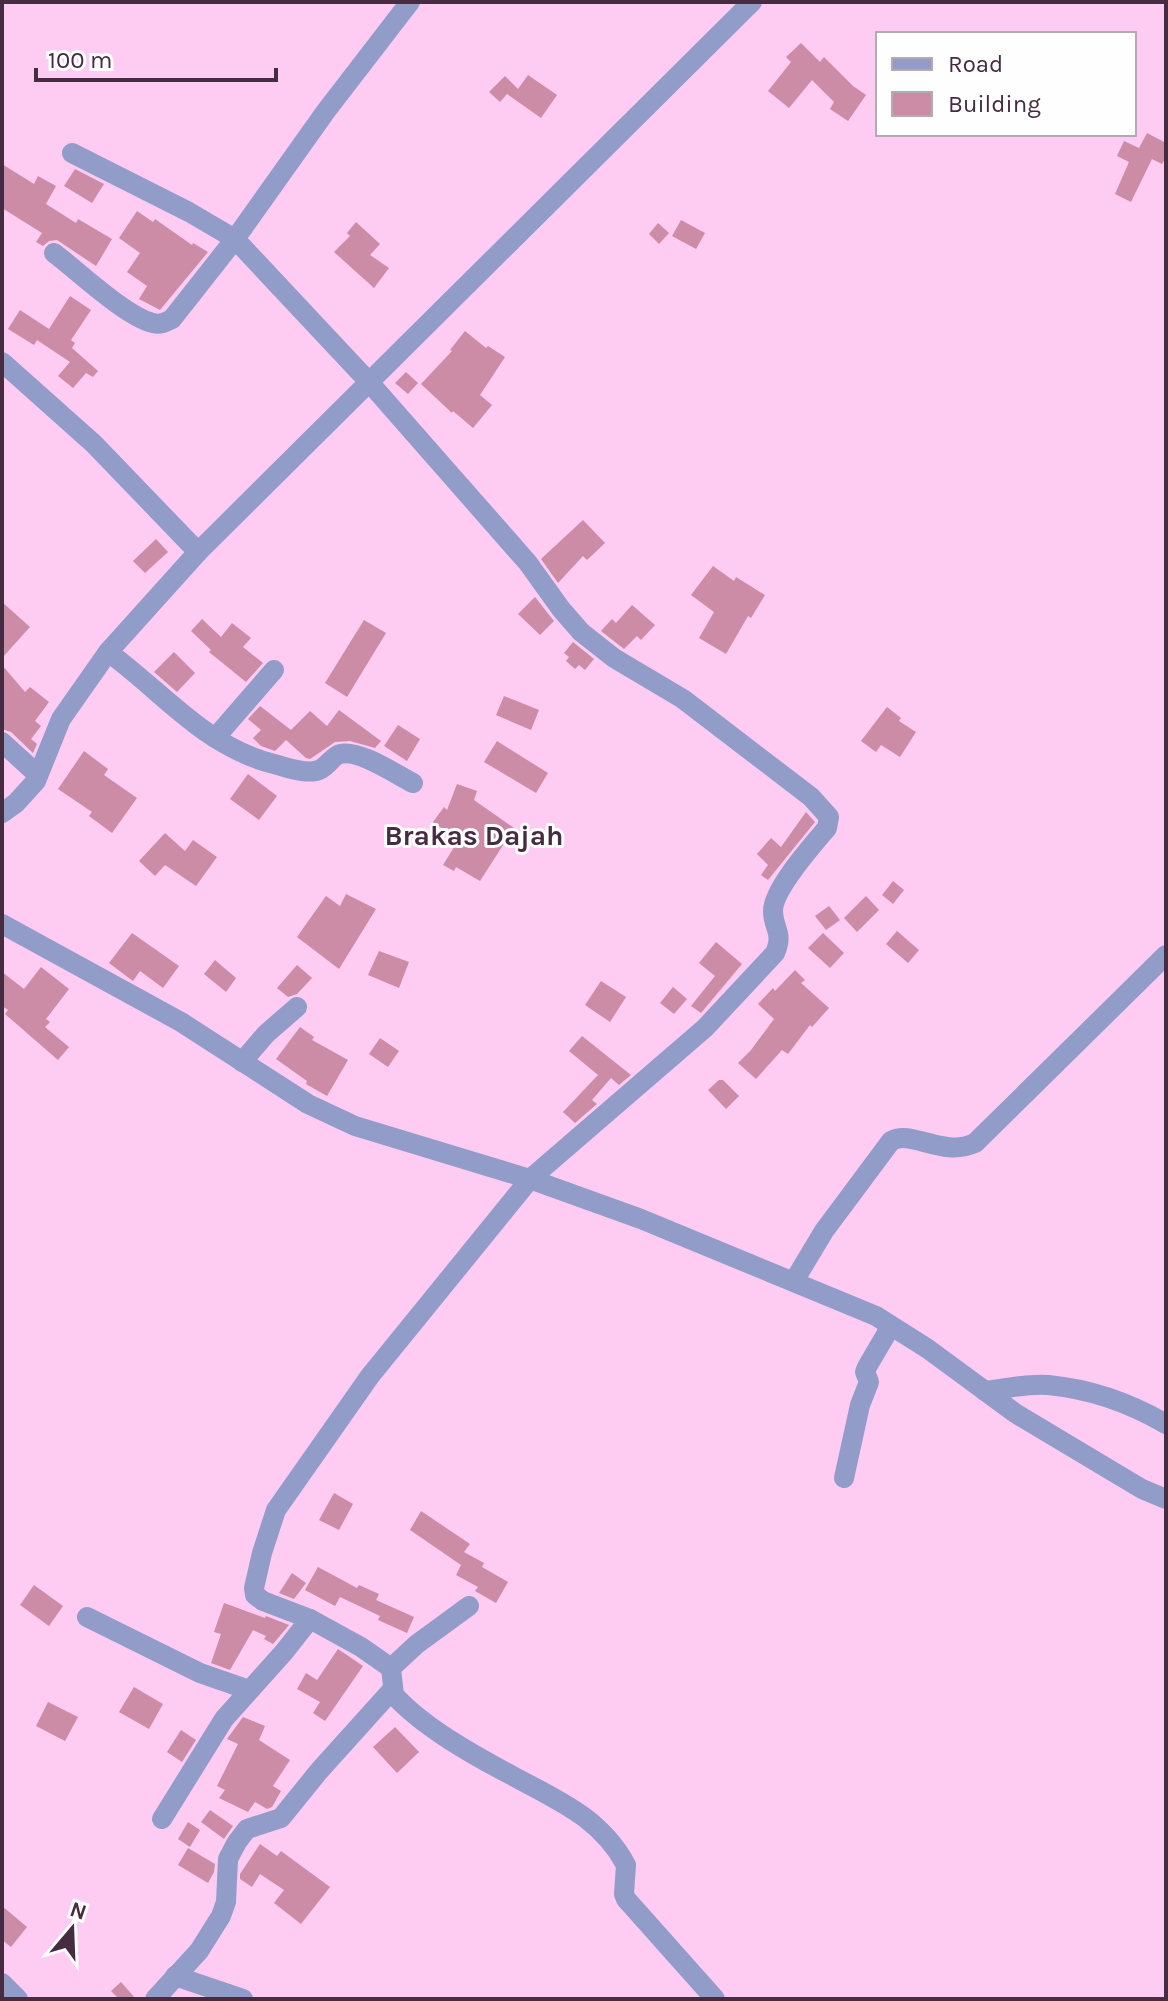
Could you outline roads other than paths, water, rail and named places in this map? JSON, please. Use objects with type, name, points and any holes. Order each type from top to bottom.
[{"type":"street","points":[[54,253],[133,314],[160,324],[172,319],[410,2]]},
{"type":"street","points":[[2,813],[16,803],[38,775],[61,719],[108,652],[198,552],[752,2]]},
{"type":"street","points":[[72,153],[189,212],[235,239],[369,382],[528,563],[581,632],[614,658],[683,699],[811,797],[829,817],[827,828],[776,897],[772,914],[780,937],[775,953],[705,1028],[530,1179],[370,1376],[276,1510],[262,1553],[255,1595],[310,1619],[361,1647],[391,1668]]},
{"type":"street","points":[[2,362],[94,444],[198,552]]},
{"type":"street","points":[[108,652],[139,674],[186,718],[215,738],[271,763],[309,771],[321,769],[337,755],[346,753],[377,764],[413,783]]},
{"type":"street","points":[[215,738],[274,670]]},
{"type":"street","points":[[2,742],[38,775]]},
{"type":"street","points":[[2,924],[181,1022],[308,1104],[355,1126],[530,1179],[641,1219],[876,1316],[1061,1442],[1142,1489],[1166,1499]]},
{"type":"street","points":[[794,1281],[824,1231],[891,1141],[902,1137],[949,1149],[965,1148],[975,1143],[1165,957]]},
{"type":"street","points":[[242,1062],[266,1034],[297,1007]]},
{"type":"street","points":[[844,1478],[860,1405],[869,1382],[865,1372],[891,1326]]},
{"type":"street","points":[[985,1391],[1046,1385],[1106,1396],[1137,1407],[1166,1424]]},
{"type":"street","points":[[469,1606],[417,1644],[391,1668],[392,1690],[398,1699],[452,1741],[579,1811],[623,1858],[628,1870],[626,1899],[715,1999]]},
{"type":"street","points":[[87,1617],[200,1673],[249,1690]]},
{"type":"street","points":[[162,1819],[224,1719],[310,1619]]},
{"type":"street","points":[[155,1999],[199,1951],[221,1916],[226,1902],[228,1859],[237,1842],[247,1829],[281,1818],[392,1690]]},
{"type":"street","points":[[175,1976],[243,1999]]},
{"type":"street","points":[[2,1983],[18,1999]]},
{"type":"district","name":"Brakas Dajah","points":[[474,835]]}]
